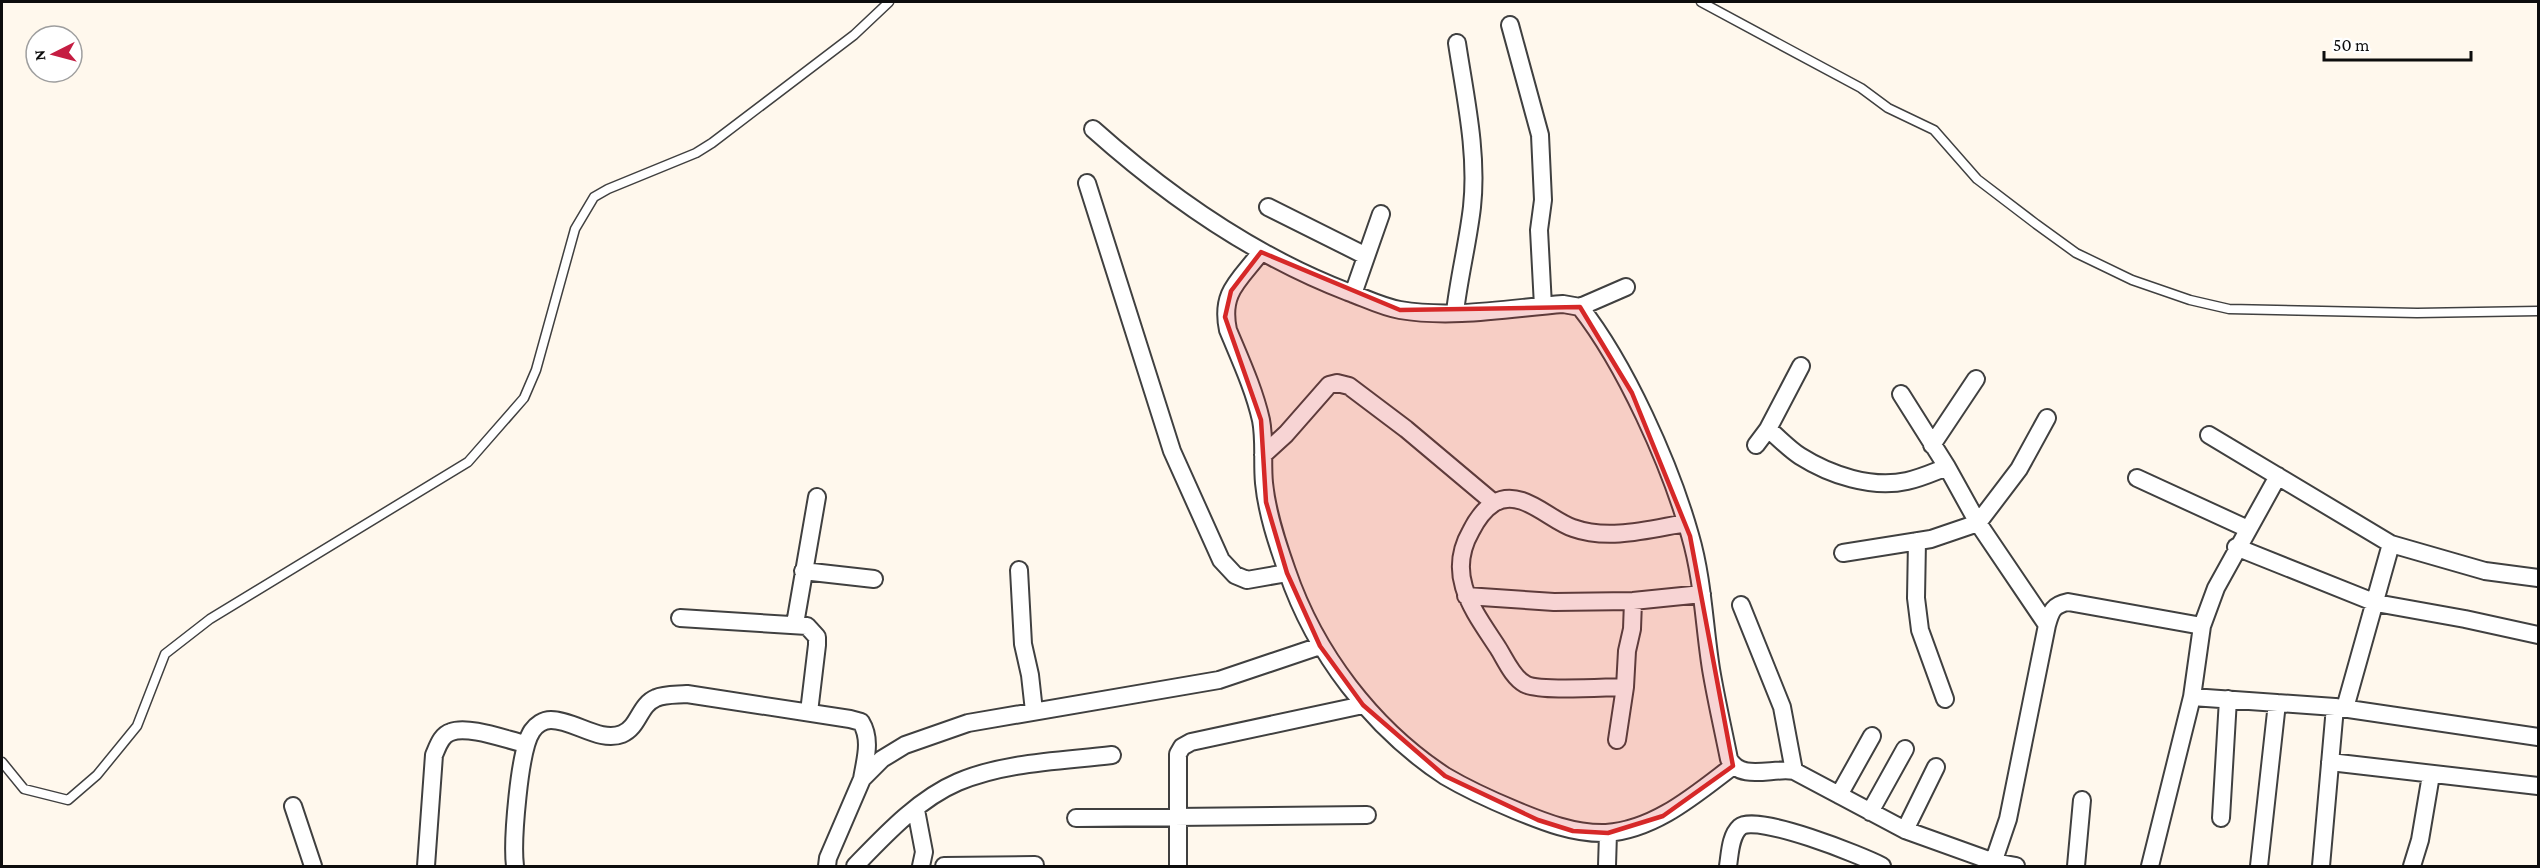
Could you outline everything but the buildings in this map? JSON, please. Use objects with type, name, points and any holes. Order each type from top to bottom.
[{"type":"street","points":[[1510,26],[1540,135],[1543,200],[1539,230],[1543,306]]},
{"type":"street","points":[[1455,312],[1460,268],[1472,208],[1473,179],[1470,128],[1457,43]]},
{"type":"street","points":[[1093,129],[1150,177],[1261,252],[1353,294],[1400,310],[1455,312],[1563,304],[1580,306],[1626,287]]},
{"type":"street","points":[[1087,183],[1172,452],[1221,560],[1235,575],[1247,580],[1287,573]]},
{"type":"street","points":[[1268,207],[1366,256]]},
{"type":"street","points":[[1353,294],[1381,213]]},
{"type":"street","points":[[1261,252],[1231,291],[1225,303],[1225,316],[1261,420],[1266,502],[1287,573],[1320,646],[1363,705],[1381,723],[1445,776],[1538,820],[1574,831],[1608,833],[1663,816],[1733,766]]},
{"type":"street","points":[[1580,306],[1592,321],[1632,393],[1663,460],[1686,523],[1702,594],[1711,669],[1729,759],[1733,766],[1741,771],[1781,768],[1794,771],[1905,830],[1993,864],[2016,867]]},
{"type":"street","points":[[1756,445],[1768,429],[1801,366]]},
{"type":"street","points":[[1932,445],[1976,379]]},
{"type":"street","points":[[1263,455],[1286,434],[1329,385],[1337,383],[1349,386],[1406,429],[1494,503]]},
{"type":"street","points":[[1900,394],[1947,467],[1978,523],[2047,625]]},
{"type":"street","points":[[1843,553],[1917,541],[1978,523],[2019,469],[2047,418]]},
{"type":"street","points":[[1768,429],[1798,455],[1826,471],[1868,482],[1908,481],[1947,467]]},
{"type":"street","points":[[2209,435],[2391,544],[2485,571],[2538,578]]},
{"type":"street","points":[[2150,867],[2192,697],[2202,626],[2216,588],[2236,547],[2278,476]]},
{"type":"street","points":[[2137,478],[2248,529]]},
{"type":"street","points":[[795,624],[816,497]]},
{"type":"street","points":[[1625,687],[1533,687],[1525,685],[1518,679],[1466,596],[1461,583],[1462,558],[1466,539],[1478,518],[1494,503],[1509,499],[1522,501],[1571,528],[1603,534],[1686,523]]},
{"type":"street","points":[[1917,541],[1916,598],[1920,630],[1946,699]]},
{"type":"street","points":[[2321,867],[2330,762],[2340,708],[2376,603],[2391,544]]},
{"type":"street","points":[[2236,547],[2376,603],[2538,635]]},
{"type":"street","points":[[1019,570],[1023,644],[1030,675],[1034,711]]},
{"type":"street","points":[[803,571],[874,579]]},
{"type":"street","points":[[1466,596],[1554,602],[1633,601],[1702,594]]},
{"type":"street","points":[[1617,740],[1625,687],[1625,665],[1632,629],[1633,601]]},
{"type":"street","points":[[1993,864],[2008,819],[2047,625],[2052,610],[2058,604],[2068,602],[2202,626]]},
{"type":"street","points":[[1741,605],[1782,707],[1794,771]]},
{"type":"street","points":[[680,618],[807,626],[817,637],[809,712]]},
{"type":"street","points":[[862,779],[882,759],[905,746],[968,723],[1219,680],[1320,646]]},
{"type":"street","points":[[515,867],[514,831],[526,744],[532,730],[542,722],[552,720],[609,736],[622,734],[634,725],[645,706],[654,698],[669,694],[687,694],[861,722],[867,732],[862,779],[828,858],[827,867]]},
{"type":"street","points":[[2192,697],[2340,708],[2538,737]]},
{"type":"street","points":[[2220,818],[2228,699]]},
{"type":"street","points":[[2259,867],[2277,703]]},
{"type":"street","points":[[1178,867],[1178,754],[1182,747],[1191,742],[1363,705]]},
{"type":"street","points":[[426,867],[434,754],[441,739],[450,732],[468,730],[526,744]]},
{"type":"street","points":[[1839,795],[1872,736]]},
{"type":"street","points":[[1870,812],[1905,749]]},
{"type":"street","points":[[855,867],[886,834],[956,783],[996,769],[1112,755]]},
{"type":"street","points":[[2330,762],[2538,786]]},
{"type":"street","points":[[1905,830],[1936,767]]},
{"type":"street","points":[[2412,867],[2420,840],[2430,775]]},
{"type":"street","points":[[2076,867],[2082,800]]},
{"type":"street","points":[[293,806],[313,867]]},
{"type":"street","points":[[916,810],[924,852],[921,867]]},
{"type":"street","points":[[1076,818],[1367,815]]},
{"type":"street","points":[[1728,867],[1732,840],[1739,828],[1745,824],[1776,827],[1845,859],[1882,867]]},
{"type":"street","points":[[1607,867],[1608,833]]},
{"type":"street","points":[[944,867],[1035,865]]},
{"type":"lane","points":[[2,762],[24,789],[68,800],[97,775],[137,726],[165,654],[210,619],[468,462],[524,398],[536,370],[574,229],[582,212],[594,197],[608,189],[696,153],[712,143],[854,35],[889,2]]},
{"type":"lane","points":[[1701,2],[1861,88],[1888,108],[1934,130],[1977,179],[2036,224],[2076,253],[2132,280],[2190,300],[2229,309],[2405,313],[2538,311]]},
{"type":"highlighted area","points":[[1261,252],[1400,310],[1580,307],[1632,393],[1690,536],[1733,766],[1663,816],[1608,833],[1573,831],[1538,820],[1445,776],[1363,705],[1320,646],[1287,573],[1266,502],[1261,420],[1225,317],[1231,291]]}]
